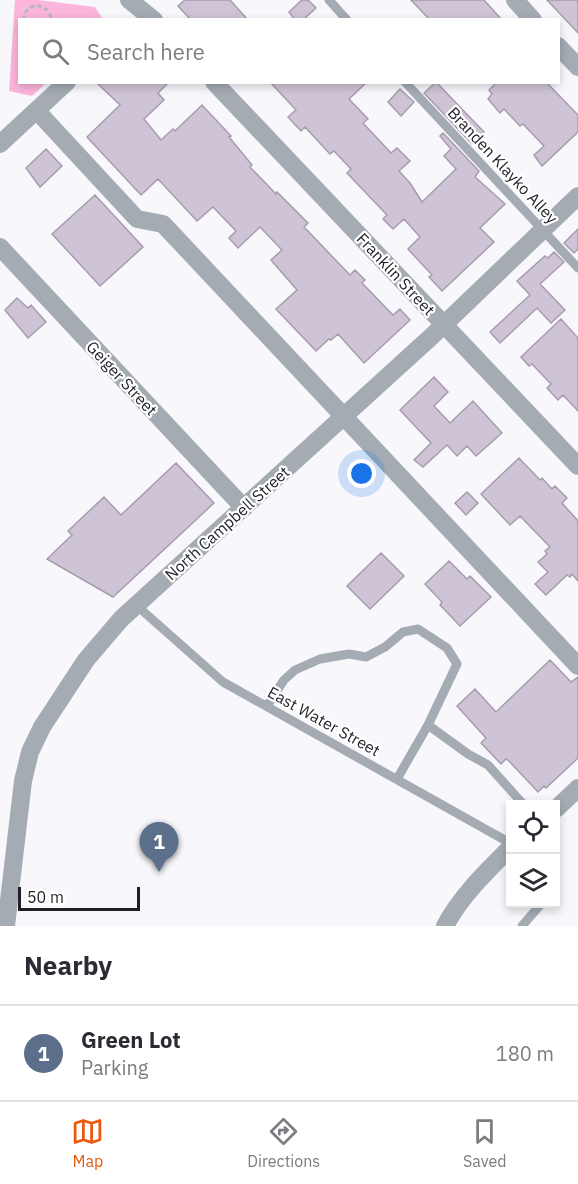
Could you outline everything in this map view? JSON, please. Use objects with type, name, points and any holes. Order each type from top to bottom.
[{"type":"street","points":[[515,0],[531,18]]},
{"type":"street","points":[[560,48],[578,67]]},
{"type":"street","points":[[0,144],[65,84]]},
{"type":"street","name":"Franklin Street","points":[[216,84],[578,466]]},
{"type":"street","points":[[37,111],[137,219],[163,224],[578,666]]},
{"type":"street","name":"North Campbell Street","points":[[6,926],[22,788],[30,752],[42,727],[104,637],[136,605],[443,325],[578,196]]},
{"type":"street","name":"Geiger Street","points":[[0,247],[244,508]]},
{"type":"street","points":[[560,804],[578,788]]},
{"type":"street","points":[[445,926],[459,904],[506,852]]},
{"type":"lane","points":[[329,0],[345,18]]},
{"type":"lane","name":"Branden Klayko Alley","points":[[407,84],[578,268]]},
{"type":"lane","name":"East Water Street","points":[[136,605],[223,682],[506,841]]},
{"type":"lane","points":[[267,706],[284,680],[295,670],[320,659],[349,654],[366,657],[385,647],[403,632],[418,629],[447,648],[457,664],[428,725],[397,779]]},
{"type":"lane","points":[[428,725],[468,754],[488,765],[519,800]]},
{"type":"lane","points":[[522,926],[538,908]]},
{"type":"path","points":[[24,18],[29,8],[37,5],[46,10],[52,18]]},
{"type":"shaded area","points":[[15,0],[38,0],[95,7],[102,18],[18,18],[18,84],[45,84],[32,96],[9,91]]},
{"type":"building","points":[[185,0],[230,0],[246,18],[189,18],[178,6]]},
{"type":"building","points":[[302,0],[308,0],[316,8],[305,18],[294,18],[289,12]]},
{"type":"building","points":[[411,0],[484,0],[500,18],[428,18]]},
{"type":"building","points":[[547,0],[578,0],[578,33]]},
{"type":"building","points":[[98,84],[167,84],[158,93],[164,100],[144,119],[161,140],[173,129],[175,131],[202,105],[231,136],[229,137],[252,165],[250,167],[308,223],[304,227],[350,275],[355,270],[365,280],[362,283],[393,315],[400,309],[410,320],[364,363],[338,334],[316,351],[276,309],[297,290],[271,260],[282,250],[260,227],[238,248],[229,238],[236,231],[213,207],[197,221],[158,179],[141,195],[87,137],[120,105]]},
{"type":"building","points":[[272,84],[365,84],[349,99],[368,119],[363,123],[391,153],[397,148],[410,161],[399,171],[422,202],[456,169],[444,156],[451,149],[440,136],[443,133],[479,171],[475,177],[505,204],[480,228],[494,242],[442,291],[429,277],[432,275],[408,249],[420,237],[404,219],[393,229],[383,219],[387,215],[347,173],[351,169],[334,151],[330,154],[305,127],[301,131],[288,117],[296,110]]},
{"type":"building","points":[[434,84],[438,84],[484,132],[472,144],[424,93]]},
{"type":"building","points":[[495,84],[548,84],[578,115],[578,132],[542,166],[534,155],[544,146],[523,124],[520,126],[504,109],[500,113],[488,99],[492,94],[489,90]]},
{"type":"building","points":[[400,89],[414,102],[401,116],[388,102]]},
{"type":"building","points":[[46,149],[62,166],[40,187],[26,168]]},
{"type":"building","points":[[95,195],[143,247],[100,286],[52,234]]},
{"type":"building","points":[[578,229],[578,249],[574,253],[564,243]]},
{"type":"building","points":[[554,252],[564,262],[540,284],[565,310],[551,323],[537,308],[500,343],[490,332],[530,295],[517,281],[545,256],[548,258]]},
{"type":"building","points":[[17,298],[28,308],[31,305],[46,322],[28,338],[5,310]]},
{"type":"building","points":[[561,319],[578,338],[578,411],[563,395],[558,400],[547,388],[551,384],[532,364],[529,366],[521,357]]},
{"type":"building","points":[[434,377],[448,392],[434,406],[450,423],[473,401],[502,433],[476,456],[467,446],[457,456],[447,445],[423,467],[414,460],[431,443],[400,410]]},
{"type":"building","points":[[519,458],[540,480],[542,478],[552,489],[555,486],[567,498],[562,503],[578,521],[578,581],[572,574],[570,577],[567,575],[546,595],[535,584],[548,572],[538,562],[547,554],[545,551],[550,547],[520,516],[510,525],[481,494]]},
{"type":"building","points":[[176,463],[214,503],[113,597],[47,559],[72,535],[68,531],[104,497],[121,515]]},
{"type":"building","points":[[467,492],[478,503],[466,515],[455,503]]},
{"type":"building","points":[[381,553],[404,576],[370,609],[347,586]]},
{"type":"building","points":[[449,561],[467,579],[470,576],[491,597],[460,626],[440,605],[442,602],[425,584]]},
{"type":"building","points":[[550,660],[571,682],[578,677],[578,758],[546,788],[544,786],[538,792],[508,760],[506,759],[501,764],[481,743],[486,738],[457,706],[475,689],[496,712]]},
{"type":"place","name":"Green Lot","points":[[159,872]]}]
